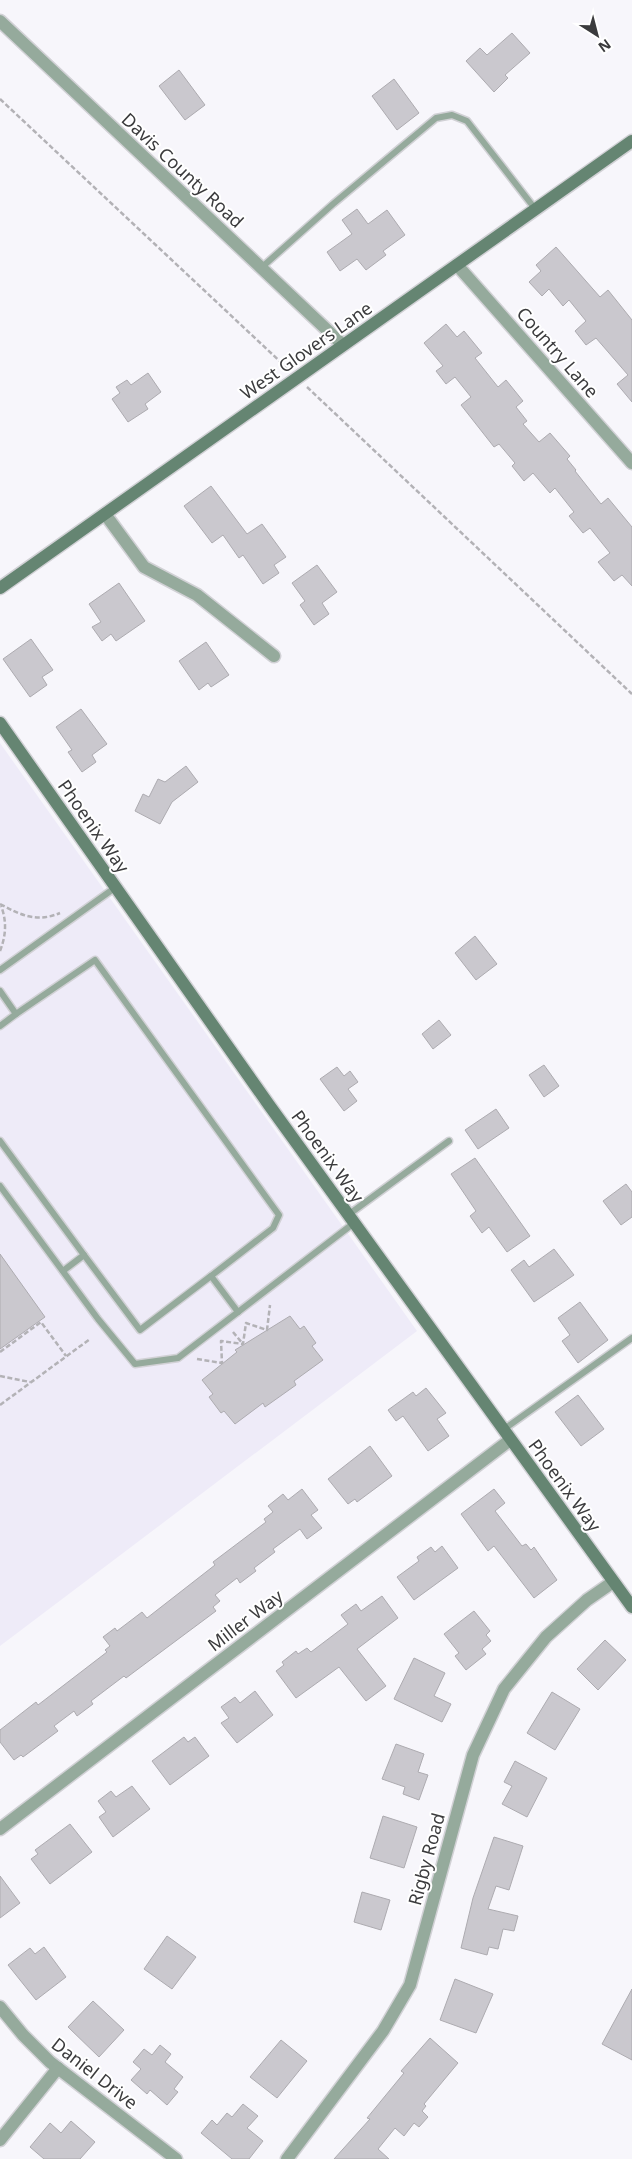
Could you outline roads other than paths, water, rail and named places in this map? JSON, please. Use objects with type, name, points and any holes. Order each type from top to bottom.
[{"type":"street","name":"Davis County Road","points":[[0,21],[343,345]]},
{"type":"street","name":"West Glovers Lane","points":[[0,588],[536,210],[632,140]]},
{"type":"street","name":"Country Lane","points":[[457,265],[632,463]]},
{"type":"street","points":[[105,514],[144,567],[197,595],[274,656]]},
{"type":"street","name":"Phoenix Way","points":[[0,723],[351,1219],[632,1607]]},
{"type":"street","name":"Miller Way","points":[[0,1829],[507,1435]]},
{"type":"street","name":"Rigby Road","points":[[287,2159],[383,2031],[410,1986],[473,1755],[504,1689],[546,1637],[587,1600],[613,1582]]},
{"type":"street","name":"Daniel Drive","points":[[0,2007],[23,2035],[58,2068],[176,2159]]},
{"type":"street","points":[[0,2140],[58,2068]]},
{"type":"lane","points":[[261,268],[333,204],[436,118],[452,115],[467,121],[536,210]]},
{"type":"lane","points":[[0,970],[116,888]]},
{"type":"lane","points":[[0,1026],[95,960],[279,1215],[273,1228],[140,1330],[0,1141]]},
{"type":"lane","points":[[0,991],[16,1014]]},
{"type":"lane","points":[[0,1186],[135,1364],[178,1358],[238,1312],[449,1141]]},
{"type":"lane","points":[[63,1271],[84,1256]]},
{"type":"lane","points":[[211,1276],[238,1312]]},
{"type":"lane","points":[[507,1435],[632,1338]]}]
